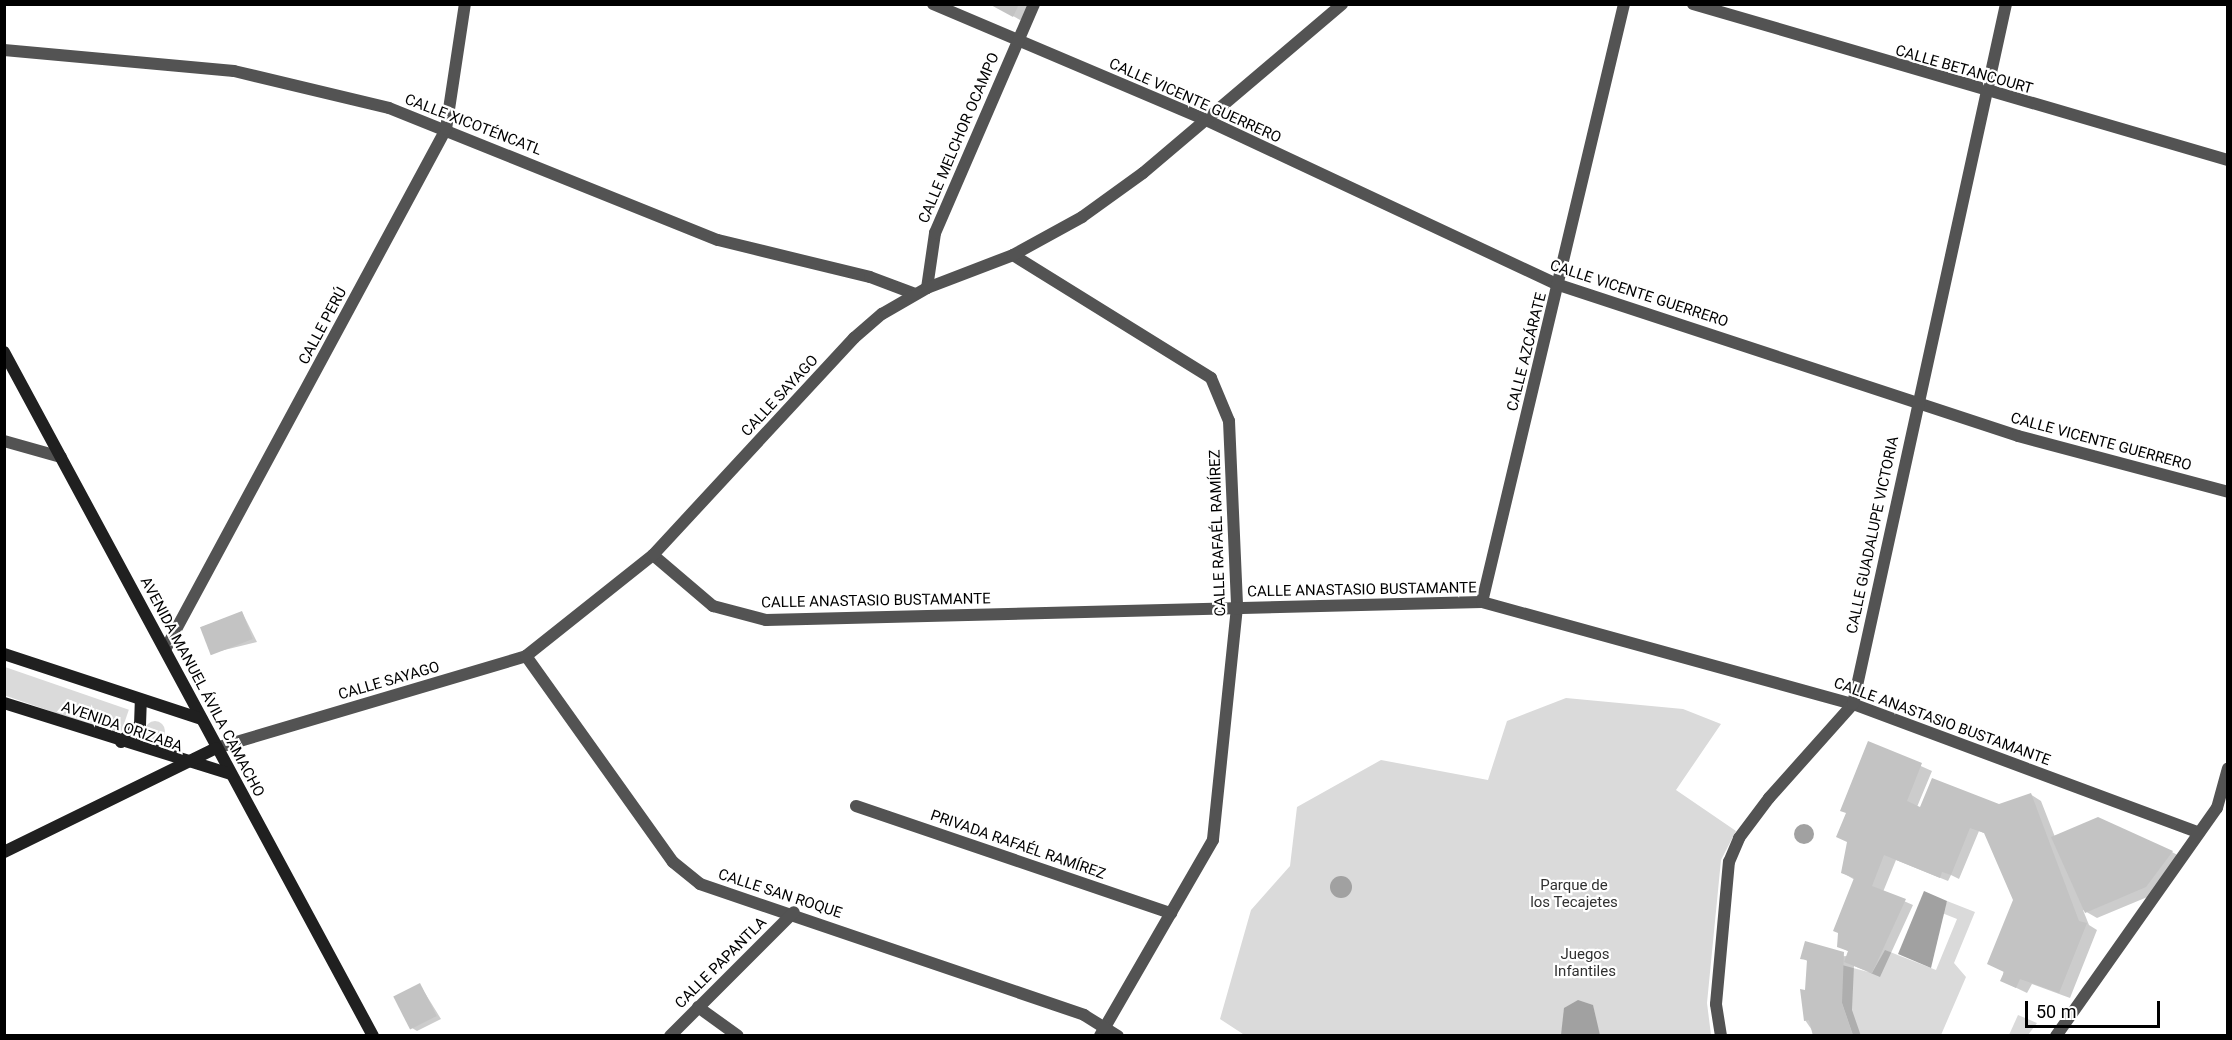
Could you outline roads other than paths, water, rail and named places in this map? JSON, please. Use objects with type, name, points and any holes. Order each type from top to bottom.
[{"type":"main road","name":"AVENIDA MANUEL ÁVILA CAMACHO","points":[[4,352],[166,648],[216,748],[373,1035]]},
{"type":"main road","name":"AVENIDA ORIZABA","points":[[4,654],[202,719]]},
{"type":"main road","points":[[121,742],[140,725],[141,700]]},
{"type":"main road","name":"AVENIDA ORIZABA","points":[[4,703],[185,764],[231,774]]},
{"type":"main road","points":[[4,852],[216,748]]},
{"type":"street","name":"CALLE PERÚ","points":[[166,648],[447,129],[465,4]]},
{"type":"street","name":"CALLE VICENTE GUERRERO","points":[[933,4],[1204,119],[1558,285],[1916,399],[2018,436],[2228,492]]},
{"type":"street","name":"CALLE MELCHOR OCAMPO","points":[[927,288],[935,233],[1016,41],[1034,4]]},
{"type":"street","name":"CALLE SAYAGO","points":[[216,748],[526,656],[653,555],[854,338],[915,294],[1014,255],[1117,192],[1342,4]]},
{"type":"street","name":"CALLE AZCÁRATE","points":[[1482,602],[1624,4]]},
{"type":"street","name":"CALLE BETANCOURT","points":[[1693,4],[1988,93],[2228,160]]},
{"type":"street","name":"CALLE GUADALUPE VICTORIA","points":[[1853,704],[1916,399],[1988,93],[2006,4]]},
{"type":"street","name":"CALLE XICOTÉNCATL","points":[[4,50],[234,71],[389,108],[447,129],[718,240],[870,276],[915,294]]},
{"type":"street","name":"CALLE RAFAÉL RAMÍREZ","points":[[1014,255],[1211,378],[1229,421],[1238,607],[1213,840],[1104,1023],[1101,1035]]},
{"type":"street","points":[[4,441],[61,457]]},
{"type":"street","name":"CALLE ANASTASIO BUSTAMANTE","points":[[653,555],[713,606],[766,620],[1482,602],[1853,704],[2199,833]]},
{"type":"street","name":"CALLE SAN ROQUE","points":[[526,656],[673,862],[700,884],[794,912],[1104,1023],[1118,1035]]},
{"type":"street","points":[[1722,1035],[1716,1004],[1729,862],[1739,838],[1769,798],[1853,704]]},
{"type":"street","points":[[2056,1035],[2217,808],[2228,768]]},
{"type":"street","name":"PRIVADA RAFAÉL RAMÍREZ","points":[[856,806],[1171,913]]},
{"type":"street","name":"CALLE PAPANTLA","points":[[670,1035],[794,912]]},
{"type":"street","points":[[698,1007],[738,1035]]},
{"type":"park label","name":"Parque de los Tecajetes","points":[[1574,894]]},
{"type":"park label","name":"Juegos Infantiles","points":[[1585,962]]}]
